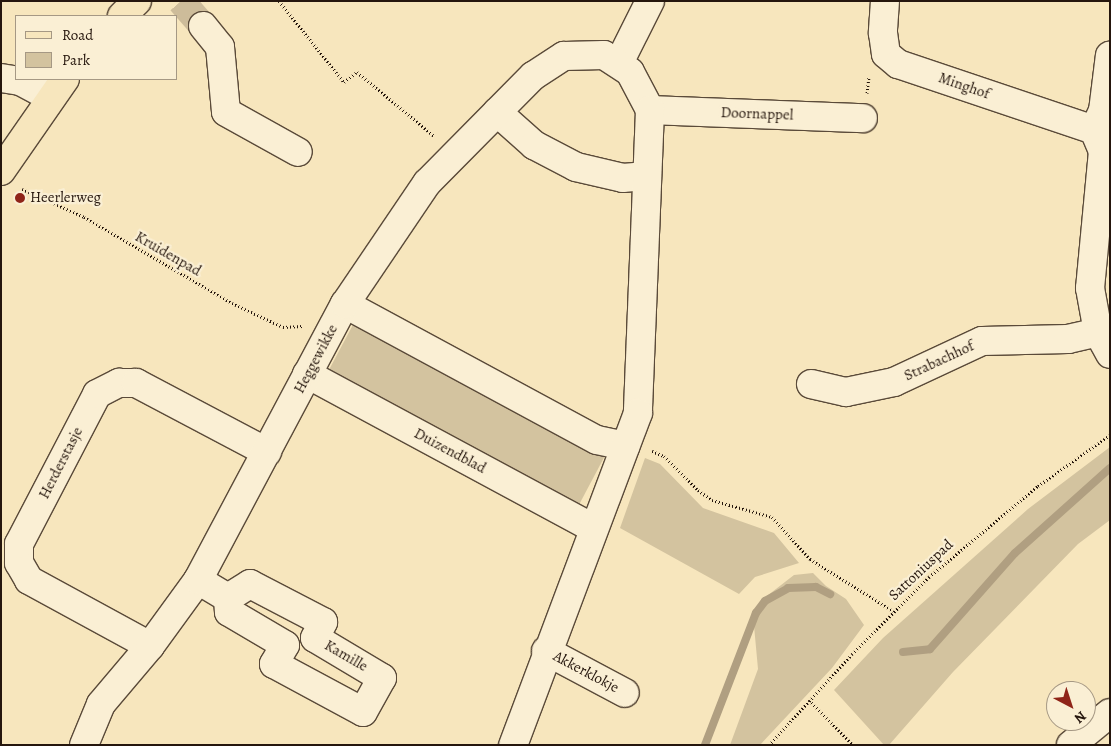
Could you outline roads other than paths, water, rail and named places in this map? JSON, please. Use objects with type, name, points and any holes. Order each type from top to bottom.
[{"type":"main road","points":[[123,15],[137,1]]},
{"type":"main road","points":[[10,179],[58,88]]},
{"type":"street","points":[[513,745],[546,651],[638,412],[650,110],[630,72],[619,63],[650,1]]},
{"type":"street","name":"Minghof","points":[[885,1],[882,33],[886,54],[898,64],[1094,130]]},
{"type":"street","points":[[202,26],[220,47],[226,112],[298,152]]},
{"type":"street","name":"Heggewikke","points":[[84,745],[101,704],[150,646],[198,580],[345,304],[427,184],[533,76],[564,56],[604,55],[619,63]]},
{"type":"street","points":[[1104,343],[1090,288],[1103,151],[1094,130],[1103,111],[1110,55]]},
{"type":"street","points":[[1,78],[58,88]]},
{"type":"street","name":"Doornappel","points":[[650,110],[863,118]]},
{"type":"street","points":[[496,112],[534,145],[576,167],[623,178],[648,176]]},
{"type":"street","points":[[345,304],[597,440],[625,446]]},
{"type":"street","name":"Strabachhof","points":[[811,384],[846,392],[894,382],[982,342],[1068,339],[1104,343]]},
{"type":"street","name":"Duizendblad","points":[[307,374],[593,528]]},
{"type":"street","name":"Herderstasje","points":[[150,646],[29,580],[19,563],[19,544],[97,394],[119,383],[136,384],[266,452]]},
{"type":"street","points":[[198,580],[228,598]]},
{"type":"street","name":"Kamille","points":[[250,584],[323,622],[315,638],[382,678],[364,712],[274,664],[284,645],[229,612],[228,598],[250,584]]},
{"type":"street","name":"Akkerklokje","points":[[546,651],[625,693]]},
{"type":"street","points":[[1071,745],[1110,712]]},
{"type":"waterway","points":[[903,652],[930,649],[1015,553],[1110,468]]},
{"type":"waterway","points":[[705,745],[756,613],[765,601],[788,588],[816,587],[830,594]]},
{"type":"tunnel","points":[[181,1],[203,26]]},
{"type":"place","name":"Heerlerweg","points":[[20,198]]}]
